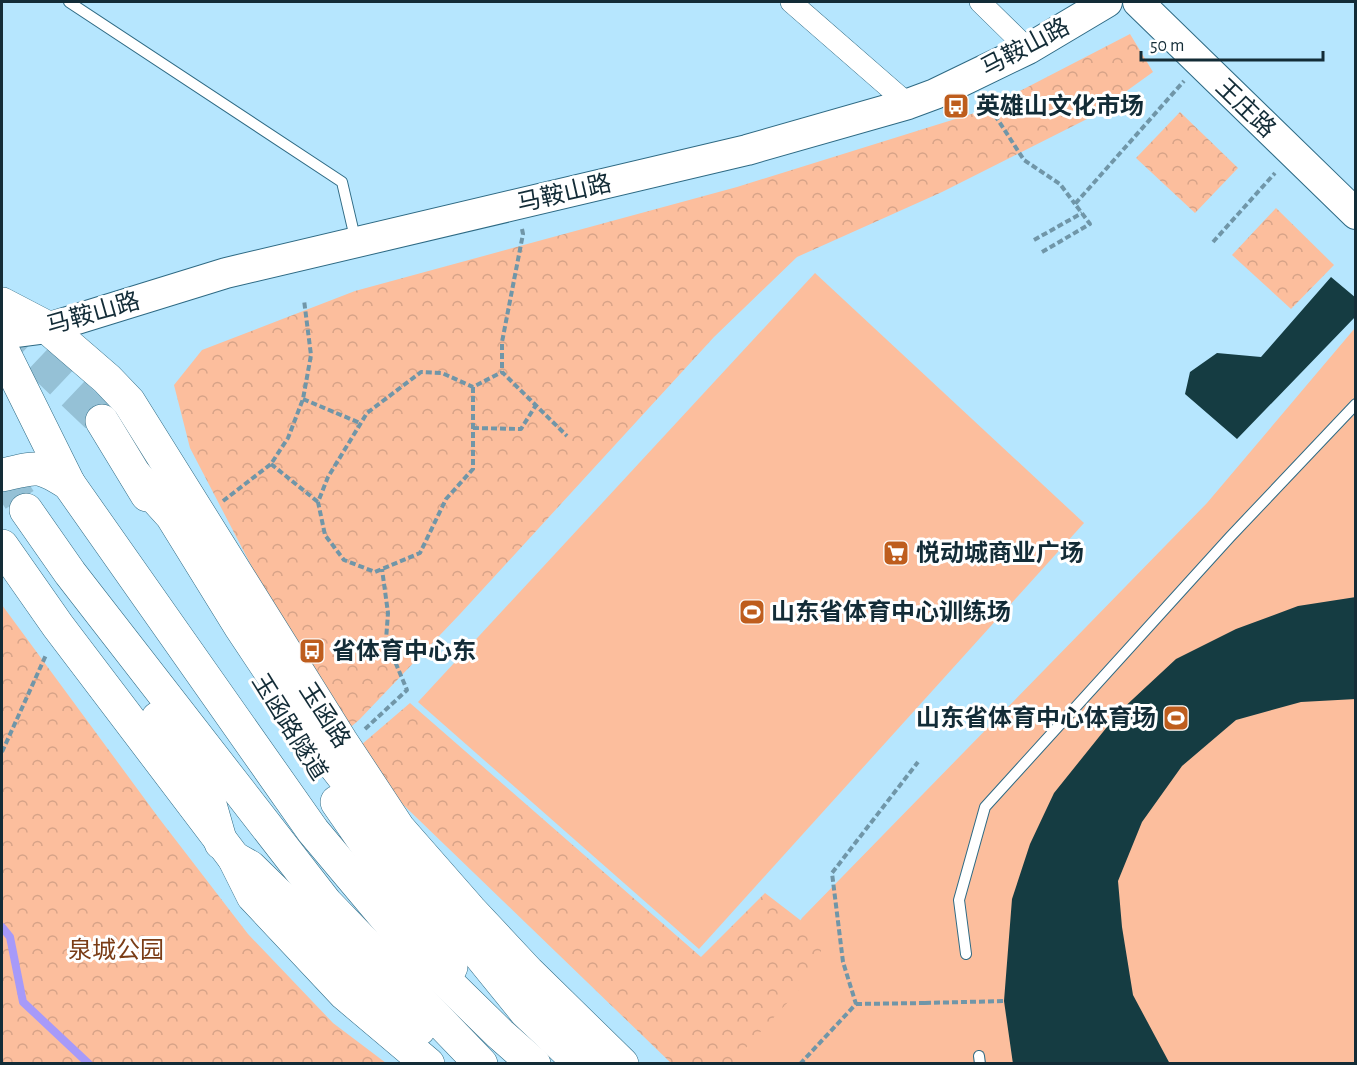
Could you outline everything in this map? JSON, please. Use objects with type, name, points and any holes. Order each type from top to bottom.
[{"type":"main road","name":"马鞍山路","points":[[2,334],[48,328],[226,273],[747,150],[908,104],[1028,49],[1107,2]]},
{"type":"main road","name":"王庄路","points":[[1137,2],[1356,214]]},
{"type":"main road","name":"玉函路","points":[[2,304],[48,328],[107,379],[129,402],[399,829],[528,972],[622,1064]]},
{"type":"main road","points":[[2,349],[69,484],[313,831],[407,943],[534,1064]]},
{"type":"main road","name":"玉函路隧道","points":[[102,421],[315,771],[491,1025]]},
{"type":"main road","points":[[2,475],[28,469],[46,469],[69,484]]},
{"type":"main road","points":[[136,476],[172,516],[240,626],[321,748],[393,840],[440,906],[526,1012],[582,1064]]},
{"type":"main road","points":[[26,510],[70,573],[326,903],[481,1064]]},
{"type":"main road","points":[[2,546],[58,626],[227,851],[253,897],[345,994],[428,1064]]},
{"type":"main road","points":[[70,573],[134,680],[207,794],[227,851],[250,867],[444,1053],[473,1064]]},
{"type":"street","points":[[791,2],[908,104]]},
{"type":"street","points":[[980,2],[1028,49]]},
{"type":"lane","points":[[69,2],[342,182],[357,242]]},
{"type":"lane","points":[[966,954],[960,900],[986,807],[1230,537],[1356,404]]},
{"type":"path","points":[[1075,204],[1185,79]]},
{"type":"path","points":[[960,82],[986,101],[1024,160],[1060,184],[1090,224],[1042,252]]},
{"type":"path","points":[[1213,242],[1275,173]]},
{"type":"path","points":[[516,204],[523,234],[502,342],[502,372],[567,436]]},
{"type":"path","points":[[1034,240],[1082,213]]},
{"type":"path","points":[[201,518],[271,464],[288,438],[303,399],[311,355],[304,300]]},
{"type":"path","points":[[421,372],[442,373],[473,387],[473,469],[446,499],[420,553],[375,572],[344,561],[325,535],[318,502],[328,477],[360,423],[367,414],[421,372]]},
{"type":"path","points":[[473,387],[502,372]]},
{"type":"path","points":[[303,399],[360,423]]},
{"type":"path","points":[[473,428],[521,429],[536,405]]},
{"type":"path","points":[[271,464],[318,502]]},
{"type":"path","points":[[345,746],[407,690],[386,640],[388,613],[382,569]]},
{"type":"path","points":[[2,752],[48,648]]},
{"type":"path","points":[[856,1004],[843,962],[832,873],[918,762]]},
{"type":"path","points":[[800,1064],[856,1004],[1005,1001]]},
{"type":"green space","points":[[1130,34],[1153,72],[1089,118],[942,192],[797,257],[714,337],[460,614],[359,720],[340,736],[190,448],[174,385],[202,350],[355,291],[737,187],[981,111]]},
{"type":"green space","points":[[1180,112],[1238,168],[1195,213],[1136,158]]},
{"type":"green space","points":[[1276,208],[1334,265],[1291,309],[1232,255]]},
{"type":"green space","name":"山东省体育中心训练场","points":[[815,273],[1084,523],[699,949],[418,702]]},
{"type":"green space","name":"山东省体育中心体育场","points":[[1355,328],[1355,1063],[702,1064],[802,918],[1207,503]]},
{"type":"green space","name":"泉城公园","points":[[2,605],[158,817],[248,934],[333,1023],[386,1063],[2,1063]]},
{"type":"green space","points":[[410,703],[701,957],[765,893],[821,936],[821,966],[732,1063],[671,1063],[361,764],[354,751]]},
{"type":"building","points":[[1331,277],[1356,298],[1356,316],[1237,439],[1185,394],[1190,372],[1217,353],[1261,357]]},
{"type":"building","points":[[1356,597],[1356,699],[1301,702],[1236,720],[1182,766],[1142,822],[1118,881],[1122,927],[1133,995],[1170,1064],[1013,1064],[1004,1001],[1012,899],[1030,844],[1054,793],[1119,712],[1176,659],[1236,629],[1298,606]]},
{"type":"waterway","points":[[2,927],[10,937],[23,1002],[89,1064]]},
{"type":"tunnel","points":[[2,326],[102,421]]},
{"type":"tunnel","points":[[2,472],[26,510]]},
{"type":"place","name":"英雄山文化市场","points":[[956,106]]},
{"type":"place","name":"悦动城商业广场","points":[[896,553]]},
{"type":"place","name":"山东省体育中心训练场","points":[[752,612]]},
{"type":"place","name":"省体育中心东","points":[[312,651]]},
{"type":"place","name":"山东省体育中心体育场","points":[[1176,718]]}]
